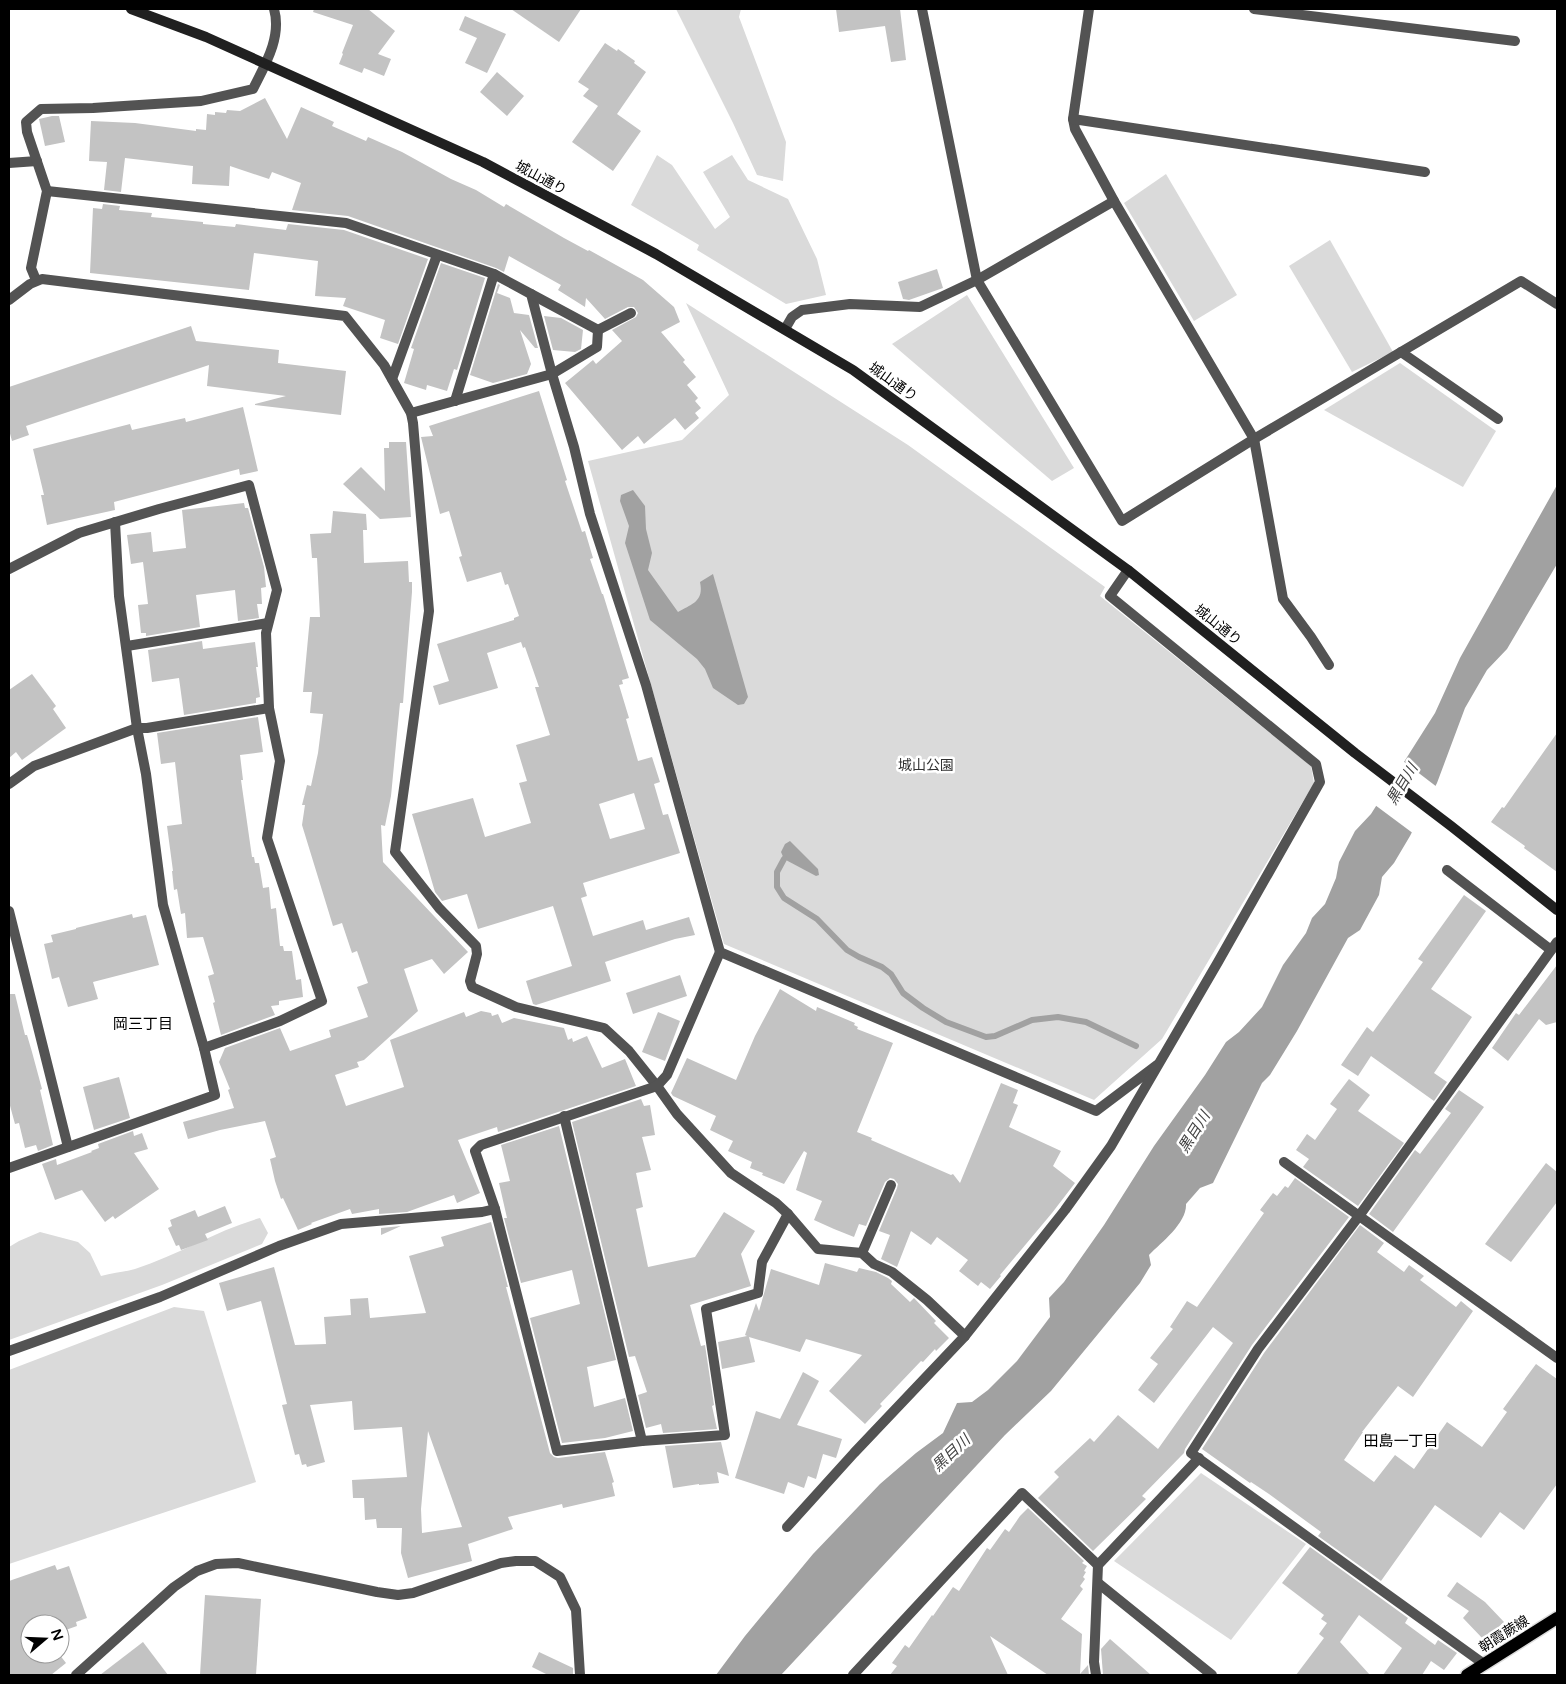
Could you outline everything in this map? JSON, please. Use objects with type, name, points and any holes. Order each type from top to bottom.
[{"type":"main road","name":"朝霞蕨線","points":[[1467,1675],[1557,1618]]},
{"type":"street","name":"城山通り","points":[[131,9],[206,37],[483,162],[656,254],[853,370],[1128,570],[1356,753],[1557,910]]},
{"type":"street","points":[[36,280],[31,268],[47,191],[27,132],[26,122],[41,109],[93,108],[201,101],[253,89],[267,64],[274,37],[276,16],[274,9]]},
{"type":"street","points":[[922,9],[977,280],[1122,521],[1254,439],[1522,281],[1557,304]]},
{"type":"street","points":[[1089,9],[1073,119],[1075,129],[1114,201],[1254,439],[1283,599],[1311,636],[1329,665]]},
{"type":"street","points":[[1254,9],[1515,41]]},
{"type":"street","points":[[1073,119],[1425,172]]},
{"type":"street","points":[[9,163],[37,161]]},
{"type":"street","points":[[47,191],[346,223],[494,274],[598,330]]},
{"type":"street","points":[[785,329],[792,317],[802,310],[850,304],[920,307],[977,280],[1114,201]]},
{"type":"street","points":[[392,379],[437,255]]},
{"type":"street","points":[[455,401],[494,274]]},
{"type":"street","points":[[9,300],[36,280],[42,279],[344,316],[384,365],[411,413],[429,611],[395,852],[438,908],[476,946],[478,954],[470,981],[472,987],[516,1007],[604,1028],[629,1051],[677,1114],[731,1174],[776,1203],[818,1249],[862,1253],[874,1264],[892,1272],[927,1300],[965,1336]]},
{"type":"street","points":[[531,294],[574,447],[590,514],[646,685],[720,952],[667,1075],[657,1086],[481,1145],[475,1151],[495,1209],[557,1451],[725,1434],[706,1309],[758,1293],[762,1262],[788,1214]]},
{"type":"street","points":[[598,330],[631,313]]},
{"type":"street","points":[[411,413],[552,374],[597,346],[598,330]]},
{"type":"street","points":[[1401,352],[1498,419]]},
{"type":"street","points":[[9,569],[79,533],[250,485],[277,590],[266,632],[269,708],[280,761],[267,838],[322,1001],[280,1021],[204,1048]]},
{"type":"street","points":[[9,1168],[215,1095],[204,1048],[163,905],[146,774],[137,728],[119,596],[115,522]]},
{"type":"street","points":[[788,1527],[854,1453],[965,1336],[1032,1253],[1094,1170],[1111,1146],[1320,782],[1316,764],[1110,596],[1128,570]]},
{"type":"street","points":[[127,646],[268,623]]},
{"type":"street","points":[[9,784],[34,766],[137,728],[269,708]]},
{"type":"street","points":[[1447,870],[1554,946],[1359,1216],[1253,1357],[1191,1452],[1484,1664]]},
{"type":"street","points":[[9,911],[68,1147]]},
{"type":"street","points":[[720,952],[1096,1110],[1157,1065]]},
{"type":"street","points":[[564,1116],[642,1441]]},
{"type":"street","points":[[1284,1162],[1557,1358]]},
{"type":"street","points":[[862,1253],[891,1184]]},
{"type":"street","points":[[9,1351],[160,1296],[279,1246],[341,1224],[482,1212],[495,1209]]},
{"type":"street","points":[[1096,1675],[1094,1662],[1098,1565],[1199,1458]]},
{"type":"street","points":[[853,1675],[1022,1493],[1098,1565]]},
{"type":"street","points":[[76,1675],[174,1587],[196,1571],[216,1564],[238,1563],[398,1595],[413,1593],[501,1563],[535,1561],[560,1577],[576,1610],[580,1675]]},
{"type":"street","points":[[1098,1583],[1212,1675]]},
{"type":"green space","points":[[676,9],[741,9],[739,17],[786,142],[783,181],[757,175]]},
{"type":"green space","points":[[657,155],[672,165],[715,229],[730,217],[703,172],[732,155],[748,180],[788,199],[817,259],[826,295],[786,304],[697,250],[699,245],[631,205]]},
{"type":"green space","points":[[1166,174],[1237,295],[1194,321],[1124,203]]},
{"type":"green space","points":[[1330,240],[1393,352],[1352,372],[1289,266]]},
{"type":"green space","points":[[967,295],[1074,468],[1052,481],[892,344]]},
{"type":"green space","name":"城山公園","points":[[686,303],[908,445],[1105,587],[1100,596],[1311,766],[1314,783],[1162,1039],[1094,1100],[724,944],[588,461],[682,440],[729,395]]},
{"type":"green space","points":[[1400,363],[1496,431],[1463,487],[1324,410]]},
{"type":"green space","points":[[260,1218],[268,1233],[262,1244],[162,1285],[9,1340],[9,1247],[19,1241],[40,1232],[78,1242],[90,1253],[101,1276],[135,1269],[167,1257],[228,1229]]},
{"type":"green space","points":[[174,1307],[204,1311],[256,1482],[9,1564],[9,1370]]},
{"type":"green space","points":[[1201,1473],[1306,1544],[1231,1640],[1114,1561]]},
{"type":"water","name":"黒目川","points":[[1557,485],[1557,564],[1507,649],[1487,670],[1465,708],[1437,783],[1410,836],[1394,863],[1382,877],[1379,895],[1360,930],[1348,938],[1297,1031],[1270,1075],[1262,1083],[1213,1183],[1200,1188],[1186,1204],[1185,1211],[1178,1225],[1149,1255],[1151,1265],[1140,1283],[1051,1391],[1005,1435],[781,1675],[716,1675],[745,1636],[813,1554],[880,1484],[943,1433],[957,1403],[972,1402],[988,1390],[1017,1361],[1050,1317],[1049,1298],[1064,1282],[1104,1225],[1154,1146],[1205,1075],[1226,1042],[1239,1032],[1262,1007],[1283,965],[1306,933],[1312,918],[1325,904],[1336,878],[1339,862],[1355,831],[1371,814],[1435,713],[1460,658]]},
{"type":"water","points":[[633,490],[645,506],[646,529],[652,553],[648,570],[678,612],[699,598],[700,582],[713,574],[748,697],[744,704],[738,705],[713,688],[705,669],[697,659],[650,620],[625,543],[629,526],[620,501],[621,495]]},
{"type":"water","points":[[790,841],[818,869],[819,875],[816,876],[784,859],[781,852],[785,844]]},
{"type":"pier","points":[[1403,761],[1437,787],[1414,834],[1375,805]]},
{"type":"building","points":[[314,9],[368,9],[395,31],[378,54],[391,59],[384,76],[364,68],[362,73],[339,64],[353,25],[313,12]]},
{"type":"building","points":[[511,9],[581,9],[559,42]]},
{"type":"building","points":[[836,9],[900,9],[906,60],[891,62],[885,26],[839,32]]},
{"type":"building","points":[[465,16],[506,34],[487,73],[465,63],[477,38],[459,30]]},
{"type":"building","points":[[605,43],[617,51],[618,49],[635,61],[634,63],[646,72],[617,114],[641,131],[613,171],[572,142],[598,106],[583,96],[589,89],[578,82]]},
{"type":"building","points":[[497,72],[524,96],[507,116],[480,92]]},
{"type":"building","points":[[265,98],[287,139],[301,107],[334,122],[332,126],[366,141],[368,137],[402,152],[451,179],[476,190],[504,207],[506,204],[564,238],[643,280],[674,307],[680,322],[661,332],[685,360],[683,362],[696,377],[687,385],[698,398],[695,401],[701,408],[695,413],[699,418],[685,430],[675,418],[644,444],[638,436],[622,450],[565,383],[593,360],[596,364],[622,341],[612,330],[636,317],[638,313],[634,307],[628,307],[605,319],[586,298],[585,307],[558,290],[561,285],[509,256],[504,272],[348,216],[292,210],[301,183],[272,172],[269,179],[230,166],[229,186],[192,184],[193,166],[125,158],[121,192],[104,190],[107,162],[89,161],[91,121],[135,123],[196,131],[196,129],[206,130],[207,114],[215,115],[215,112],[226,113],[227,110],[240,111]]},
{"type":"building","points":[[59,116],[65,142],[45,146],[39,119]]},
{"type":"building","points":[[103,204],[120,206],[119,210],[152,213],[151,217],[203,222],[203,224],[235,227],[236,224],[286,230],[288,224],[344,230],[428,259],[398,344],[380,338],[385,320],[343,306],[346,298],[315,296],[318,261],[254,253],[249,290],[90,273],[93,208],[102,209]]},
{"type":"building","points":[[441,263],[485,278],[457,370],[454,369],[447,391],[427,385],[426,390],[404,383],[414,349],[411,348]]},
{"type":"building","points":[[937,269],[943,288],[909,300],[903,299],[898,282]]},
{"type":"building","points":[[498,284],[500,285],[497,293],[510,298],[514,313],[529,315],[538,348],[535,348],[520,330],[531,364],[527,374],[493,383],[470,375]]},
{"type":"building","points":[[544,316],[561,318],[583,330],[581,349],[575,352],[553,350]]},
{"type":"building","points":[[191,326],[196,341],[279,350],[278,363],[346,371],[341,415],[255,405],[286,396],[207,386],[209,365],[26,426],[29,435],[12,441],[9,430],[9,387]]},
{"type":"building","points":[[539,391],[567,480],[565,481],[582,532],[585,531],[593,558],[590,559],[629,678],[622,680],[623,684],[619,685],[629,718],[626,719],[638,761],[652,757],[660,782],[654,784],[663,815],[668,814],[680,853],[583,883],[587,896],[581,898],[593,936],[643,920],[646,930],[689,917],[695,935],[675,939],[605,962],[611,981],[536,1005],[533,1004],[526,981],[572,966],[553,906],[478,929],[467,894],[442,901],[435,892],[412,814],[473,798],[485,837],[531,823],[519,783],[527,781],[516,745],[550,735],[535,687],[539,687],[525,647],[523,648],[521,642],[487,653],[498,688],[439,705],[433,686],[449,681],[437,644],[514,620],[514,618],[519,616],[508,584],[505,585],[501,572],[467,582],[459,557],[462,556],[449,511],[440,514],[421,437],[433,436],[429,426]],"holes":[[[634,793],[645,829],[610,839],[599,804]]]},
{"type":"building","points":[[243,407],[258,471],[240,475],[239,469],[114,502],[115,510],[47,525],[41,495],[44,495],[33,449],[130,424],[132,430],[185,418],[186,422]]},
{"type":"building","points":[[389,442],[406,442],[411,517],[380,519],[343,484],[361,467],[385,491],[384,448],[389,448]]},
{"type":"building","points":[[244,503],[245,508],[248,508],[264,567],[266,587],[261,588],[262,604],[257,604],[259,618],[238,621],[235,590],[196,595],[200,627],[146,636],[146,633],[141,633],[138,605],[148,604],[143,562],[131,564],[127,535],[151,532],[153,552],[186,548],[182,510]]},
{"type":"building","points":[[333,511],[366,514],[367,530],[363,530],[364,563],[408,561],[409,582],[412,582],[412,592],[403,703],[400,703],[391,796],[385,826],[381,825],[383,862],[468,952],[444,974],[432,959],[404,969],[418,1011],[364,1060],[357,1062],[359,1067],[335,1075],[346,1106],[404,1087],[390,1040],[464,1012],[466,1017],[481,1011],[491,1013],[492,1016],[498,1014],[502,1023],[514,1018],[564,1028],[568,1040],[572,1038],[573,1042],[587,1036],[602,1068],[625,1059],[636,1086],[498,1132],[497,1127],[458,1140],[480,1193],[457,1203],[454,1195],[407,1212],[379,1214],[379,1209],[352,1214],[350,1209],[311,1223],[298,1230],[283,1198],[281,1199],[275,1181],[270,1159],[276,1157],[265,1121],[188,1139],[183,1122],[234,1108],[228,1090],[230,1089],[219,1062],[225,1048],[280,1028],[290,1051],[331,1037],[329,1030],[368,1017],[357,987],[368,983],[357,951],[352,953],[342,923],[333,926],[302,825],[305,805],[302,805],[307,785],[311,786],[323,714],[310,713],[312,692],[303,692],[310,617],[320,617],[317,558],[312,558],[310,534],[331,533]]},
{"type":"building","points":[[202,641],[203,649],[255,642],[260,697],[256,698],[256,703],[184,715],[179,678],[152,682],[148,650]]},
{"type":"building","points":[[32,674],[56,706],[53,709],[66,728],[22,760],[16,752],[9,758],[9,690]]},
{"type":"building","points":[[258,717],[263,752],[240,755],[243,780],[241,780],[252,857],[254,857],[255,863],[259,863],[263,888],[269,887],[271,909],[276,908],[280,946],[283,946],[284,951],[292,951],[296,980],[301,979],[303,997],[279,1001],[279,1005],[271,1006],[275,1015],[221,1035],[208,976],[214,974],[203,937],[187,938],[185,913],[181,914],[177,889],[174,890],[167,826],[182,824],[175,762],[161,764],[157,733]]},
{"type":"building","points":[[1557,733],[1557,872],[1491,822],[1502,807],[1504,808]]},
{"type":"building","points":[[1464,895],[1486,911],[1431,989],[1472,1017],[1434,1073],[1447,1082],[1434,1101],[1371,1056],[1358,1076],[1341,1065],[1367,1027],[1373,1032],[1423,962],[1418,959]]},
{"type":"building","points":[[132,914],[133,918],[146,915],[159,965],[93,982],[98,999],[68,1007],[59,977],[52,979],[44,944],[53,942],[51,935]]},
{"type":"building","points":[[1557,965],[1557,1022],[1546,1025],[1539,1019],[1508,1061],[1492,1048],[1516,1013],[1519,1015]]},
{"type":"building","points":[[680,975],[687,996],[633,1014],[626,993]]},
{"type":"building","points":[[780,989],[816,1011],[817,1007],[855,1023],[854,1025],[858,1027],[857,1029],[893,1043],[857,1132],[951,1175],[953,1174],[960,1183],[1001,1083],[1018,1090],[1013,1103],[1018,1105],[1009,1127],[1061,1151],[1053,1166],[1075,1183],[990,1289],[981,1282],[978,1286],[959,1271],[968,1260],[937,1237],[931,1245],[911,1231],[897,1267],[881,1259],[890,1235],[879,1231],[897,1188],[898,1184],[894,1179],[890,1178],[885,1182],[866,1226],[859,1224],[854,1237],[814,1220],[822,1201],[796,1190],[807,1153],[804,1151],[784,1184],[762,1175],[763,1173],[750,1168],[752,1162],[728,1151],[733,1141],[710,1130],[716,1116],[673,1096],[671,1093],[687,1058],[736,1080],[755,1036]]},
{"type":"building","points":[[9,994],[15,994],[25,1035],[27,1035],[32,1052],[42,1089],[40,1090],[53,1145],[38,1151],[36,1145],[25,1148],[19,1123],[15,1124],[9,1102]]},
{"type":"building","points":[[658,1012],[680,1021],[665,1061],[642,1052]]},
{"type":"building","points":[[119,1077],[130,1118],[94,1130],[83,1087]]},
{"type":"building","points":[[1349,1079],[1370,1095],[1358,1111],[1404,1143],[1358,1206],[1303,1167],[1309,1159],[1296,1150],[1307,1134],[1315,1140],[1337,1109],[1330,1104]]},
{"type":"building","points":[[1459,1090],[1484,1107],[1393,1232],[1369,1214],[1415,1150],[1420,1154],[1451,1113],[1445,1109]]},
{"type":"building","points":[[641,1099],[644,1106],[650,1105],[655,1135],[642,1137],[651,1170],[636,1173],[643,1207],[636,1209],[648,1267],[695,1257],[724,1212],[755,1231],[741,1254],[751,1286],[690,1305],[701,1346],[705,1345],[714,1405],[712,1406],[717,1429],[663,1433],[661,1424],[646,1428],[638,1395],[647,1392],[635,1356],[629,1357],[572,1122]]},
{"type":"building","points":[[559,1126],[616,1360],[587,1367],[594,1407],[625,1398],[633,1431],[605,1438],[562,1443],[530,1318],[580,1304],[572,1270],[521,1283],[504,1218],[507,1218],[499,1183],[510,1181],[501,1145]]},
{"type":"building","points":[[133,1131],[134,1136],[142,1133],[148,1149],[134,1153],[159,1189],[115,1219],[113,1216],[105,1222],[82,1190],[55,1200],[42,1164],[56,1159],[57,1165],[92,1152],[99,1148],[98,1144]]},
{"type":"building","points":[[1546,1163],[1557,1172],[1557,1202],[1511,1262],[1485,1244]]},
{"type":"building","points":[[1295,1178],[1349,1217],[1252,1345],[1184,1453],[1142,1496],[1146,1499],[1093,1551],[1038,1498],[1059,1477],[1054,1472],[1090,1438],[1094,1442],[1118,1415],[1158,1449],[1233,1343],[1213,1327],[1154,1403],[1138,1390],[1158,1364],[1150,1358],[1173,1329],[1170,1327],[1187,1301],[1197,1307],[1264,1213],[1260,1210],[1273,1193],[1277,1196],[1285,1186],[1288,1188]]},
{"type":"building","points":[[225,1206],[232,1223],[205,1234],[208,1240],[181,1250],[179,1245],[176,1246],[168,1228],[172,1226],[170,1220],[195,1210],[198,1217]]},
{"type":"building","points":[[491,1222],[508,1287],[506,1287],[550,1453],[558,1458],[605,1452],[614,1482],[612,1483],[615,1496],[563,1508],[562,1504],[508,1517],[513,1529],[468,1544],[472,1561],[408,1578],[401,1553],[402,1528],[377,1528],[376,1519],[365,1520],[364,1498],[353,1498],[352,1480],[407,1477],[402,1427],[354,1430],[352,1401],[310,1405],[325,1462],[307,1467],[306,1464],[302,1465],[299,1454],[295,1455],[282,1405],[287,1404],[261,1301],[227,1311],[219,1283],[274,1267],[295,1345],[326,1344],[324,1317],[351,1315],[350,1299],[368,1298],[370,1318],[426,1313],[409,1256],[444,1246],[441,1237]],"holes":[[[428,1431],[462,1527],[422,1533],[421,1509]]]},
{"type":"building","points":[[1360,1225],[1384,1243],[1377,1252],[1404,1272],[1409,1265],[1424,1276],[1420,1280],[1456,1307],[1461,1301],[1473,1311],[1413,1397],[1398,1386],[1362,1432],[1344,1460],[1374,1482],[1395,1455],[1414,1469],[1447,1422],[1482,1447],[1507,1412],[1503,1409],[1536,1364],[1557,1379],[1557,1484],[1524,1530],[1500,1512],[1481,1538],[1435,1505],[1381,1581],[1318,1536],[1321,1532],[1202,1449],[1264,1353]]},
{"type":"building","points":[[401,1226],[381,1235],[381,1228]]},
{"type":"building","points":[[825,1263],[857,1272],[859,1268],[876,1272],[888,1278],[892,1281],[891,1284],[910,1302],[914,1298],[949,1338],[923,1362],[921,1361],[880,1404],[882,1406],[865,1424],[829,1391],[862,1355],[806,1339],[800,1352],[749,1337],[755,1362],[722,1369],[718,1342],[747,1336],[745,1335],[756,1303],[759,1311],[771,1269],[819,1285]]},
{"type":"building","points":[[803,1372],[819,1381],[797,1425],[842,1439],[836,1458],[823,1454],[816,1479],[808,1476],[804,1488],[788,1482],[784,1494],[735,1478],[756,1411],[780,1419]]},
{"type":"building","points":[[721,1442],[729,1476],[717,1472],[719,1483],[673,1488],[665,1446]]},
{"type":"building","points":[[1028,1508],[1087,1566],[1083,1577],[1085,1579],[1080,1586],[1083,1589],[1061,1619],[1082,1634],[1080,1674],[1088,1665],[1089,1675],[1048,1675],[990,1636],[1008,1675],[890,1675],[897,1666],[892,1663],[905,1645],[909,1648],[953,1587],[959,1591],[987,1548],[990,1550],[1005,1529],[1009,1532]]},
{"type":"building","points":[[1310,1547],[1408,1618],[1405,1623],[1435,1645],[1438,1640],[1457,1653],[1444,1670],[1431,1661],[1422,1675],[1383,1675],[1402,1648],[1359,1615],[1340,1642],[1370,1675],[1296,1675],[1324,1638],[1319,1634],[1327,1623],[1321,1619],[1324,1615],[1282,1583]]},
{"type":"building","points":[[55,1565],[57,1570],[69,1566],[87,1618],[76,1622],[77,1626],[70,1628],[70,1614],[20,1614],[20,1664],[65,1664],[51,1675],[9,1675],[9,1581]]},
{"type":"building","points":[[1457,1582],[1485,1602],[1504,1622],[1484,1640],[1463,1618],[1469,1611],[1447,1596]]},
{"type":"building","points":[[205,1595],[261,1599],[256,1675],[200,1675]]},
{"type":"building","points":[[1110,1639],[1151,1675],[1103,1675],[1101,1649]]},
{"type":"building","points":[[143,1642],[168,1675],[100,1675]]},
{"type":"building","points":[[539,1652],[573,1668],[573,1675],[548,1675],[532,1667]]},
{"type":"waterway","points":[[784,859],[777,872],[777,887],[784,898],[817,919],[847,950],[882,967],[891,974],[903,993],[946,1022],[986,1037],[995,1036],[1032,1020],[1058,1017],[1086,1022],[1136,1046]]},
{"type":"district","name":"岡三丁目","points":[[143,1024]]},
{"type":"district","name":"田島一丁目","points":[[1401,1441]]}]
